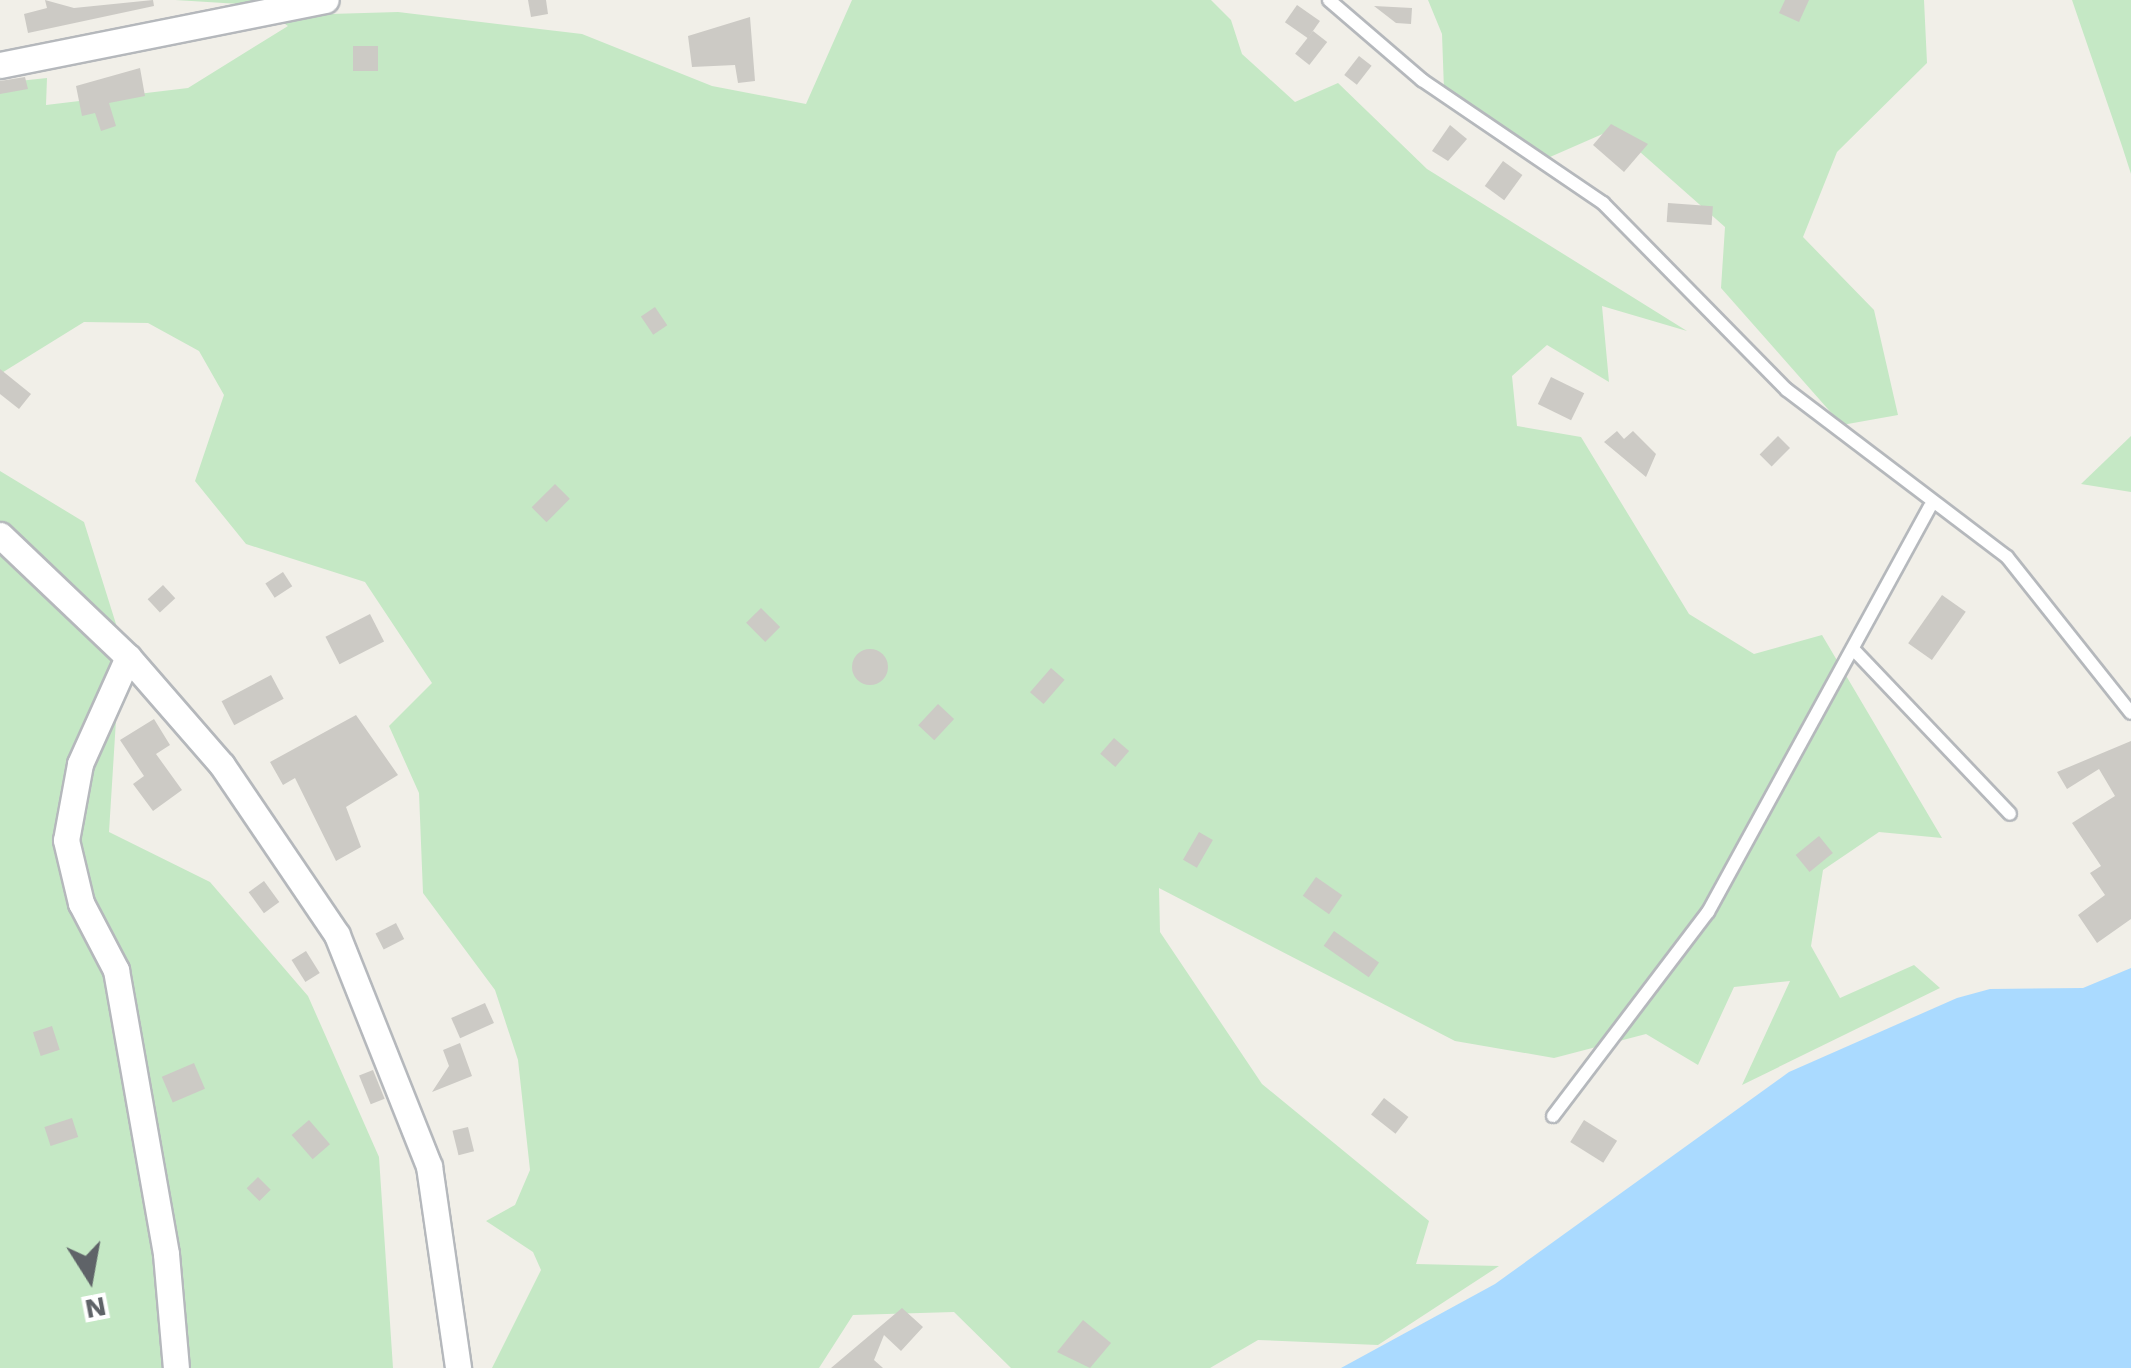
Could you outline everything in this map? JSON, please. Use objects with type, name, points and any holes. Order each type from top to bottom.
[{"type":"street","points":[[0,65],[326,0]]},
{"type":"street","points":[[0,535],[128,657],[286,854],[380,1026],[429,1166],[458,1368]]},
{"type":"street","points":[[128,657],[80,764],[66,840],[81,903],[116,970],[166,1254],[176,1368]]},
{"type":"lane","points":[[1329,0],[1422,80],[1603,204],[1787,390],[2044,594],[2131,713]]},
{"type":"lane","points":[[1553,1116],[1708,912],[1930,507]]},
{"type":"lane","points":[[1854,650],[2010,814]]},
{"type":"green space","points":[[175,0],[314,0],[296,15],[398,12],[582,34],[712,86],[806,104],[852,0],[1211,0],[1231,20],[1242,54],[1295,102],[1338,83],[1427,169],[1687,331],[1602,306],[1609,382],[1547,345],[1512,376],[1517,426],[1581,437],[1689,614],[1754,654],[1822,635],[1942,838],[1879,832],[1823,870],[1811,946],[1840,998],[1914,965],[1940,988],[1742,1085],[1790,981],[1734,987],[1698,1065],[1646,1034],[1554,1058],[1455,1041],[1159,888],[1160,932],[1262,1084],[1429,1221],[1416,1264],[1499,1266],[1378,1345],[1258,1340],[1210,1368],[1011,1368],[954,1312],[853,1315],[819,1368],[492,1368],[541,1270],[533,1252],[486,1221],[515,1205],[530,1170],[518,1060],[495,990],[423,893],[419,793],[389,726],[432,683],[365,582],[246,544],[195,481],[224,395],[199,351],[148,323],[84,322],[0,374],[0,83],[47,78],[46,105],[188,88],[288,26],[257,5]]},
{"type":"green space","points":[[1428,0],[1924,0],[1927,63],[1837,152],[1803,237],[1874,310],[1898,415],[1842,425],[1721,288],[1725,227],[1614,129],[1550,157],[1444,90],[1442,34]]},
{"type":"green space","points":[[2072,0],[2131,0],[2131,174],[2122,146]]},
{"type":"green space","points":[[2131,436],[2131,492],[2081,484]]},
{"type":"green space","points":[[0,471],[84,522],[121,640],[109,832],[210,882],[308,996],[379,1157],[393,1368],[0,1368]]},
{"type":"water","points":[[2131,968],[2131,1368],[1341,1368],[1495,1284],[1789,1072],[1957,998],[1990,989],[2083,988]]},
{"type":"building","points":[[45,0],[74,8],[153,0],[154,6],[28,33],[24,14],[47,8]]},
{"type":"building","points":[[528,0],[546,0],[548,14],[531,17]]},
{"type":"building","points":[[1785,0],[1809,0],[1799,22],[1779,13]]},
{"type":"building","points":[[1297,5],[1320,21],[1308,38],[1285,22]]},
{"type":"building","points":[[1374,6],[1412,8],[1411,24],[1396,23]]},
{"type":"building","points":[[750,17],[755,81],[738,83],[735,65],[692,67],[688,36]]},
{"type":"building","points":[[1313,31],[1327,42],[1309,65],[1295,54]]},
{"type":"building","points":[[353,46],[378,46],[378,71],[353,71]]},
{"type":"building","points":[[1359,56],[1372,66],[1357,85],[1344,75]]},
{"type":"building","points":[[140,68],[145,96],[109,103],[116,126],[101,131],[95,113],[82,116],[76,86]]},
{"type":"building","points":[[25,77],[28,89],[0,94],[0,81]]},
{"type":"building","points":[[1611,124],[1648,144],[1624,172],[1593,145]]},
{"type":"building","points":[[1450,125],[1467,139],[1448,161],[1432,151]]},
{"type":"building","points":[[1503,161],[1522,175],[1504,200],[1485,186]]},
{"type":"building","points":[[1668,203],[1713,206],[1712,225],[1667,222]]},
{"type":"building","points":[[655,307],[667,325],[653,335],[641,317]]},
{"type":"building","points":[[0,369],[31,394],[19,409],[0,394]]},
{"type":"building","points":[[1551,377],[1584,393],[1571,420],[1538,404]]},
{"type":"building","points":[[1617,431],[1624,439],[1633,431],[1656,454],[1646,477],[1604,442]]},
{"type":"building","points":[[1778,436],[1790,448],[1772,466],[1760,454]]},
{"type":"building","points":[[555,484],[570,499],[547,522],[532,507]]},
{"type":"building","points":[[283,572],[292,586],[275,598],[265,583]]},
{"type":"building","points":[[163,585],[175,598],[160,612],[148,599]]},
{"type":"building","points":[[1942,595],[1966,612],[1932,660],[1908,643]]},
{"type":"building","points":[[761,608],[780,627],[765,642],[746,623]]},
{"type":"building","points":[[370,614],[384,642],[340,664],[325,637]]},
{"type":"building","points":[[870,649],[883,654],[888,667],[883,680],[870,685],[857,680],[852,667],[857,654]]},
{"type":"building","points":[[1051,668],[1065,680],[1044,704],[1030,692]]},
{"type":"building","points":[[271,675],[284,699],[234,725],[222,701]]},
{"type":"building","points":[[938,704],[954,719],[934,740],[918,725]]},
{"type":"building","points":[[356,715],[398,775],[346,807],[361,847],[336,861],[295,778],[283,785],[270,762]]},
{"type":"building","points":[[154,719],[170,745],[156,754],[182,790],[153,811],[133,784],[144,776],[120,740]]},
{"type":"building","points":[[1114,738],[1129,751],[1115,767],[1100,754]]},
{"type":"building","points":[[2131,741],[2131,919],[2097,943],[2078,915],[2105,895],[2090,873],[2101,866],[2072,823],[2115,796],[2099,769],[2067,789],[2057,772]]},
{"type":"building","points":[[1199,832],[1213,840],[1197,868],[1183,860]]},
{"type":"building","points":[[1819,836],[1833,853],[1810,872],[1796,855]]},
{"type":"building","points":[[1316,877],[1342,895],[1329,914],[1303,896]]},
{"type":"building","points":[[264,881],[279,902],[264,913],[249,892]]},
{"type":"building","points":[[396,923],[404,939],[384,949],[376,933]]},
{"type":"building","points":[[1334,931],[1379,963],[1369,977],[1324,946]]},
{"type":"building","points":[[306,951],[320,973],[305,982],[292,960]]},
{"type":"building","points":[[485,1003],[494,1023],[460,1038],[451,1018]]},
{"type":"building","points":[[52,1026],[60,1050],[41,1056],[33,1032]]},
{"type":"building","points":[[460,1043],[472,1076],[432,1092],[449,1066],[443,1050]]},
{"type":"building","points":[[194,1063],[205,1089],[173,1102],[162,1077]]},
{"type":"building","points":[[373,1070],[385,1099],[371,1104],[359,1076]]},
{"type":"building","points":[[1384,1098],[1408,1117],[1395,1134],[1371,1115]]},
{"type":"building","points":[[72,1118],[78,1137],[51,1146],[44,1127]]},
{"type":"building","points":[[309,1120],[330,1144],[313,1159],[292,1135]]},
{"type":"building","points":[[1584,1120],[1617,1141],[1603,1163],[1570,1142]]},
{"type":"building","points":[[468,1127],[474,1151],[459,1155],[452,1131]]},
{"type":"building","points":[[258,1177],[271,1190],[259,1201],[247,1188]]},
{"type":"building","points":[[902,1308],[923,1327],[901,1351],[884,1335],[874,1360],[883,1368],[831,1368]]},
{"type":"building","points":[[1083,1320],[1111,1343],[1090,1368],[1057,1352]]}]
